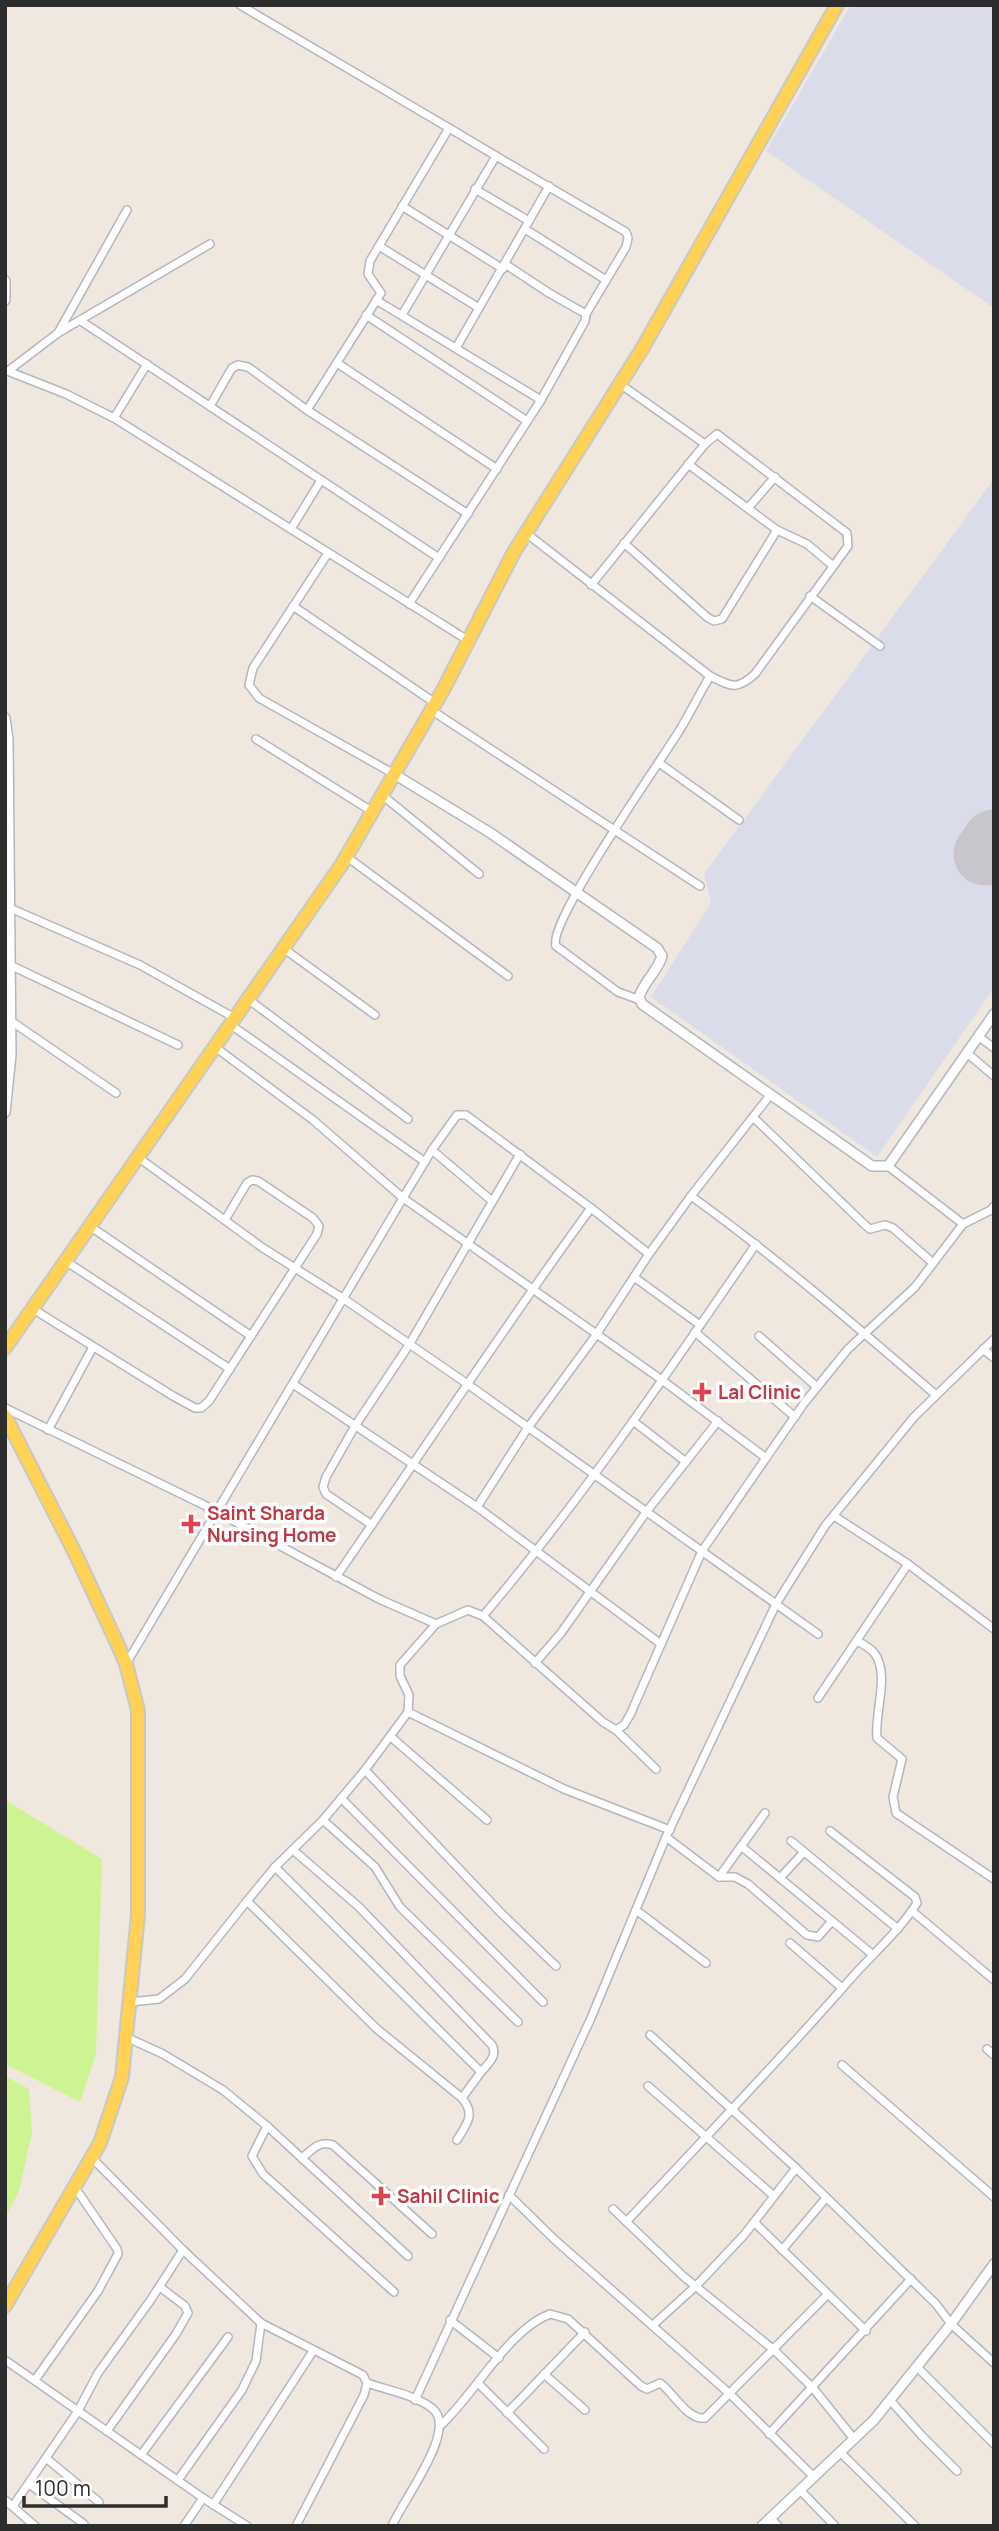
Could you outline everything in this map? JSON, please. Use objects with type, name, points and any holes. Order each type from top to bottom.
[{"type":"main road","points":[[5,1348],[347,857],[469,642],[526,533],[620,384],[735,189],[837,5]]},
{"type":"main road","points":[[5,1416],[75,1553],[126,1664],[138,1710],[138,1915],[128,2038],[122,2077],[100,2143],[5,2306]]},
{"type":"street","points":[[240,5],[626,232],[628,238],[626,247],[586,314],[585,321],[541,400],[409,604]]},
{"type":"street","points":[[307,410],[381,293],[368,274],[370,261],[449,128]]},
{"type":"street","points":[[402,315],[496,156]]},
{"type":"street","points":[[456,348],[549,186]]},
{"type":"street","points":[[475,189],[607,280]]},
{"type":"street","points":[[402,206],[447,236],[586,314]]},
{"type":"street","points":[[58,333],[127,210]]},
{"type":"street","points":[[7,371],[58,333],[210,244]]},
{"type":"street","points":[[379,246],[479,308]]},
{"type":"street","points":[[5,281],[5,300]]},
{"type":"street","points":[[376,300],[541,400]]},
{"type":"street","points":[[366,315],[527,421]]},
{"type":"street","points":[[81,321],[439,558]]},
{"type":"street","points":[[337,363],[497,469]]},
{"type":"street","points":[[114,418],[147,364]]},
{"type":"street","points":[[211,406],[232,369],[238,365],[248,367],[307,410],[468,514]]},
{"type":"street","points":[[7,371],[66,394],[114,418],[469,642]]},
{"type":"street","points":[[620,384],[705,444]]},
{"type":"street","points":[[526,533],[591,585],[710,676],[731,686],[742,685],[755,674],[848,546],[847,533],[717,434],[688,464],[591,585]]},
{"type":"street","points":[[688,464],[777,530],[807,544],[832,565]]},
{"type":"street","points":[[748,508],[775,477]]},
{"type":"street","points":[[290,529],[321,480]]},
{"type":"street","points":[[624,543],[714,621],[722,619],[777,530]]},
{"type":"street","points":[[328,552],[253,668],[249,684],[259,698],[394,774],[489,832],[657,948],[663,956],[660,965],[641,989],[639,997],[642,1004],[872,1166],[888,1166],[963,1224]]},
{"type":"street","points":[[810,596],[880,646]]},
{"type":"street","points":[[293,606],[433,706],[700,886]]},
{"type":"street","points":[[640,1000],[618,992],[554,943],[560,924],[577,891],[659,763],[710,676]]},
{"type":"street","points":[[5,718],[8,739],[11,1021],[11,1055],[5,1112]]},
{"type":"street","points":[[256,739],[373,812]]},
{"type":"street","points":[[659,763],[739,820]]},
{"type":"street","points":[[382,796],[479,874]]},
{"type":"street","points":[[347,857],[508,976]]},
{"type":"street","points":[[10,908],[140,965],[233,1021],[425,1162]]},
{"type":"street","points":[[283,948],[375,1015]]},
{"type":"street","points":[[10,965],[178,1045]]},
{"type":"street","points":[[248,999],[408,1119]]},
{"type":"street","points":[[888,1166],[994,1014]]},
{"type":"street","points":[[11,1021],[116,1093]]},
{"type":"street","points":[[978,1037],[994,1048]]},
{"type":"street","points":[[215,1047],[313,1120],[403,1198],[662,1380],[766,1458]]},
{"type":"street","points":[[967,1053],[994,1076]]},
{"type":"street","points":[[477,1507],[527,1429],[596,1335],[649,1254],[771,1094]]},
{"type":"street","points":[[126,1664],[403,1198],[457,1115],[466,1115],[520,1154],[649,1254]]},
{"type":"street","points":[[753,1117],[870,1229],[885,1225],[893,1228],[933,1263]]},
{"type":"street","points":[[432,1150],[492,1201]]},
{"type":"street","points":[[372,1525],[331,1498],[323,1487],[326,1477],[355,1426],[409,1345],[520,1154]]},
{"type":"street","points":[[139,1158],[294,1269],[344,1299],[466,1383],[818,1634]]},
{"type":"street","points":[[33,1309],[195,1408],[201,1408],[209,1401],[230,1369],[317,1234],[319,1226],[313,1218],[258,1181],[252,1180],[225,1220]]},
{"type":"street","points":[[691,1196],[757,1244],[936,1395]]},
{"type":"street","points":[[336,1577],[415,1464],[466,1383],[591,1208]]},
{"type":"street","points":[[616,1730],[624,1725],[630,1715],[702,1551],[795,1417],[864,1332],[915,1287],[963,1224],[993,1209]]},
{"type":"street","points":[[90,1227],[251,1336]]},
{"type":"street","points":[[482,1616],[537,1552],[757,1244]]},
{"type":"street","points":[[66,1262],[230,1369]]},
{"type":"street","points":[[634,1277],[698,1329],[795,1417]]},
{"type":"street","points":[[759,1336],[817,1387]]},
{"type":"street","points":[[415,2400],[586,2030],[668,1834],[776,1604],[834,1516],[914,1417],[994,1339]]},
{"type":"street","points":[[48,1430],[93,1347]]},
{"type":"street","points":[[983,1349],[994,1358]]},
{"type":"street","points":[[293,1384],[477,1507],[661,1644]]},
{"type":"street","points":[[5,1408],[217,1512],[336,1577],[436,1624]]},
{"type":"street","points":[[633,1421],[686,1462]]},
{"type":"street","points":[[535,1663],[561,1633],[647,1511],[718,1422]]},
{"type":"street","points":[[834,1516],[908,1564],[994,1629]]},
{"type":"street","points":[[818,1698],[908,1564]]},
{"type":"street","points":[[130,2002],[159,1999],[185,1979],[275,1867],[323,1820],[365,1770],[408,1712],[409,1695],[400,1676],[400,1665],[436,1624],[468,1610],[482,1616],[616,1730],[656,1769]]},
{"type":"street","points":[[857,1641],[875,1654],[879,1666],[881,1691],[877,1738],[902,1759],[893,1797],[896,1812],[994,1879]]},
{"type":"street","points":[[408,1712],[564,1789],[668,1834],[719,1877],[735,1877],[748,1884],[807,1935],[818,1937],[832,1922]]},
{"type":"street","points":[[391,1737],[487,1820]]},
{"type":"street","points":[[365,1770],[501,1913],[556,1966]]},
{"type":"street","points":[[341,1798],[544,2002]]},
{"type":"street","points":[[719,1877],[765,1814]]},
{"type":"street","points":[[323,1820],[374,1867],[400,1907],[518,2022]]},
{"type":"street","points":[[626,2221],[771,2070],[872,1954],[898,1929],[917,1903],[915,1898],[830,1831]]},
{"type":"street","points":[[791,1841],[898,1929]]},
{"type":"street","points":[[741,1846],[872,1954]]},
{"type":"street","points":[[293,1850],[358,1906],[492,2045],[495,2052],[493,2058],[462,2098]]},
{"type":"street","points":[[779,1878],[804,1852]]},
{"type":"street","points":[[275,1867],[481,2072]]},
{"type":"street","points":[[247,1900],[377,2029],[462,2098],[469,2106],[470,2114],[457,2140]]},
{"type":"street","points":[[636,1910],[706,1962]]},
{"type":"street","points":[[912,1911],[994,1980]]},
{"type":"street","points":[[790,1943],[842,1988]]},
{"type":"street","points":[[650,2035],[796,2168],[944,2312],[951,2324],[994,2363]]},
{"type":"street","points":[[128,2038],[163,2054],[223,2090],[267,2126],[408,2256]]},
{"type":"street","points":[[987,2049],[994,2055]]},
{"type":"street","points":[[842,2065],[994,2197]]},
{"type":"street","points":[[648,2086],[774,2196]]},
{"type":"street","points":[[267,2126],[252,2156],[256,2164],[394,2292]]},
{"type":"street","points":[[302,2158],[318,2144],[333,2145],[432,2234]]},
{"type":"street","points":[[92,2158],[183,2250],[261,2323],[363,2375],[367,2383],[364,2395],[296,2526]]},
{"type":"street","points":[[653,2325],[696,2286],[755,2223],[796,2168]]},
{"type":"street","points":[[36,2380],[98,2291],[118,2254],[74,2186]]},
{"type":"street","points":[[509,2195],[555,2240],[730,2395],[814,2477]]},
{"type":"street","points":[[782,2250],[826,2198]]},
{"type":"street","points":[[613,2208],[696,2286],[774,2350],[813,2389],[853,2439]]},
{"type":"street","points":[[755,2223],[866,2331]]},
{"type":"street","points":[[13,2506],[78,2411],[98,2373],[160,2287],[183,2250]]},
{"type":"street","points":[[762,2526],[874,2420],[951,2324],[994,2264]]},
{"type":"street","points":[[769,2434],[911,2279]]},
{"type":"street","points":[[107,2431],[188,2314],[185,2306],[160,2287]]},
{"type":"street","points":[[441,2426],[530,2325],[550,2315],[568,2319],[585,2332],[641,2386],[647,2389],[657,2383],[663,2385],[697,2418],[705,2418],[827,2295]]},
{"type":"street","points":[[450,2320],[499,2358]]},
{"type":"street","points":[[178,2480],[242,2390],[256,2361],[261,2323]]},
{"type":"street","points":[[508,2413],[585,2332]]},
{"type":"street","points":[[141,2455],[228,2337]]},
{"type":"street","points":[[214,2505],[313,2351]]},
{"type":"street","points":[[5,2360],[202,2498],[247,2526]]},
{"type":"street","points":[[916,2367],[994,2444]]},
{"type":"street","points":[[544,2374],[585,2410]]},
{"type":"street","points":[[367,2383],[432,2409],[439,2416],[441,2426],[437,2443],[392,2526]]},
{"type":"street","points":[[478,2383],[544,2449]]},
{"type":"street","points":[[890,2400],[957,2471]]},
{"type":"street","points":[[841,2453],[915,2526]]},
{"type":"street","points":[[46,2458],[99,2502]]},
{"type":"street","points":[[29,2484],[84,2524]]},
{"type":"street","points":[[800,2490],[835,2526]]},
{"type":"street","points":[[184,2526],[202,2498]]},
{"type":"street","points":[[5,2500],[35,2526]]},
{"type":"street","points":[[770,2517],[778,2526]]},
{"type":"shaded area","points":[[851,5],[994,5],[994,308],[766,151]]},
{"type":"shaded area","points":[[994,479],[994,988],[877,1157],[651,997],[711,903],[704,874]]},
{"type":"green space","points":[[5,1800],[102,1859],[96,2053],[80,2102],[5,2064]]},
{"type":"green space","points":[[5,2076],[29,2089],[32,2133],[19,2191],[5,2218]]},
{"type":"runway","points":[[985,854],[994,841]]},
{"type":"place","name":"Lal Clinic","points":[[702,1392]]},
{"type":"place","name":"Saint Sharda Nursing Home","points":[[191,1524]]},
{"type":"place","name":"Sahil Clinic","points":[[381,2196]]}]
